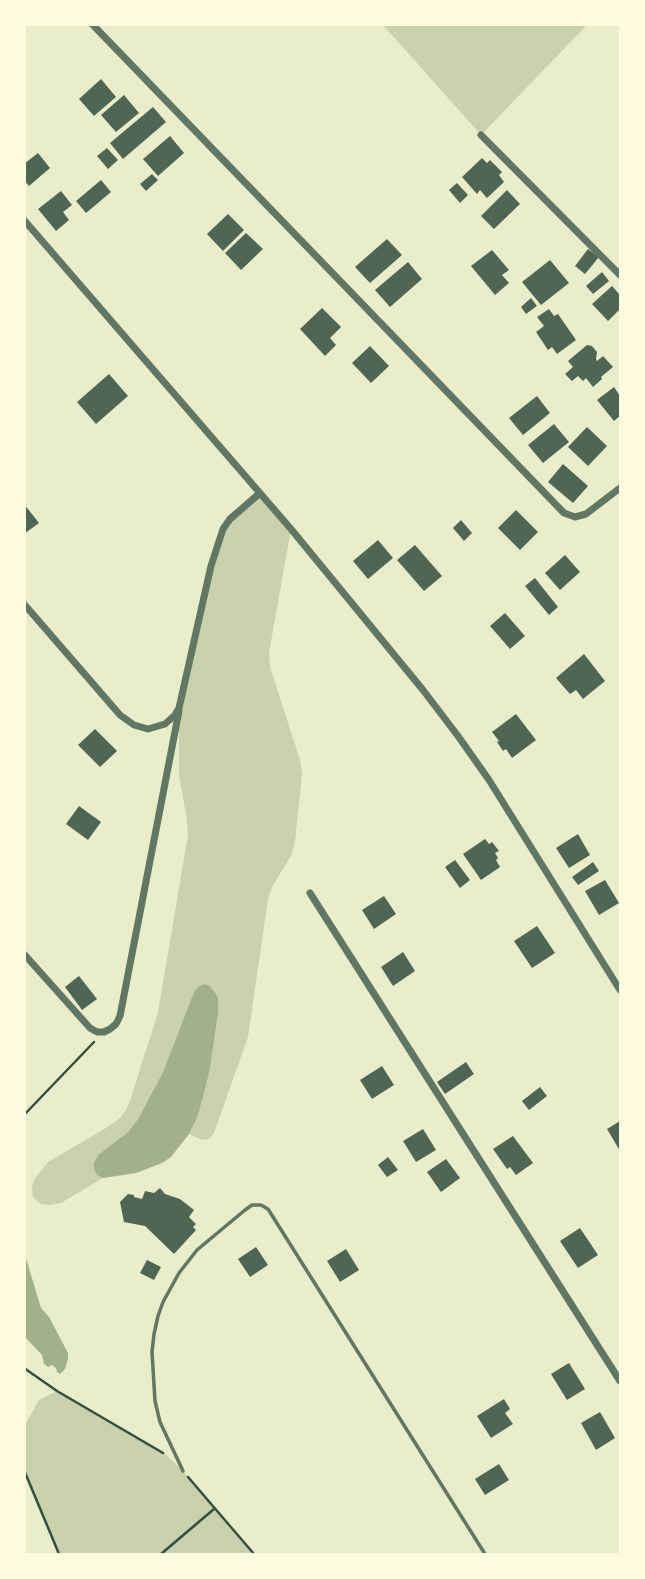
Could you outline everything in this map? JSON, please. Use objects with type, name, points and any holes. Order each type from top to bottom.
[{"type":"street","points":[[92,24],[564,513],[575,517],[586,514],[621,488]]},
{"type":"street","points":[[481,135],[621,275]]},
{"type":"street","points":[[24,220],[260,493],[414,679],[489,780],[621,990]]},
{"type":"street","points":[[24,954],[90,1028],[104,1032],[116,1024],[120,1016],[179,708],[211,566],[223,529],[230,519],[260,493]]},
{"type":"street","points":[[24,604],[109,703],[127,720],[141,727],[154,728],[170,721],[179,708]]},
{"type":"street","points":[[310,893],[621,1381]]},
{"type":"lane","points":[[183,1471],[160,1422],[155,1401],[152,1352],[158,1316],[179,1273],[197,1250],[252,1205],[261,1205],[268,1209],[485,1555]]},
{"type":"path","points":[[24,1115],[104,1032]]},
{"type":"path","points":[[24,1368],[57,1391],[161,1450],[183,1471],[254,1555]]},
{"type":"path","points":[[24,1470],[59,1555]]},
{"type":"path","points":[[161,1555],[214,1509]]},
{"type":"shaded area","points":[[383,25],[587,25],[481,135]]},
{"type":"shaded area","points":[[260,493],[291,529],[269,653],[270,667],[302,774],[292,854],[272,887],[268,899],[248,1037],[214,1133],[209,1139],[202,1140],[189,1134],[197,1117],[218,1014],[218,997],[210,986],[198,987],[163,1072],[138,1119],[128,1132],[98,1155],[94,1169],[97,1175],[103,1178],[61,1203],[41,1204],[33,1197],[32,1187],[35,1178],[48,1162],[106,1128],[126,1110],[158,1012],[188,835],[179,776],[179,708],[223,529]]},
{"type":"shaded area","points":[[204,984],[210,986],[218,997],[218,1014],[204,1093],[189,1134],[171,1157],[162,1163],[136,1173],[103,1178],[97,1175],[94,1163],[98,1155],[128,1132],[138,1119],[163,1072],[194,992]]},
{"type":"shaded area","points":[[25,1255],[41,1308],[49,1317],[68,1353],[65,1369],[60,1374],[52,1365],[48,1367],[44,1364],[42,1355],[25,1337]]},
{"type":"shaded area","points":[[57,1391],[161,1450],[183,1471],[254,1554],[59,1554],[25,1470],[25,1425],[39,1400]]},
{"type":"building","points":[[101,79],[116,97],[94,116],[79,99]]},
{"type":"building","points":[[124,95],[139,113],[116,132],[101,115]]},
{"type":"building","points":[[153,107],[166,122],[123,159],[110,143]]},
{"type":"building","points":[[170,136],[184,153],[158,176],[143,159]]},
{"type":"building","points":[[107,148],[118,160],[108,169],[97,156]]},
{"type":"building","points":[[38,153],[50,168],[29,186],[24,180],[24,164]]},
{"type":"building","points":[[482,158],[487,163],[490,160],[502,172],[499,175],[504,182],[487,198],[480,190],[477,194],[462,177]]},
{"type":"building","points":[[152,174],[158,180],[146,191],[140,184]]},
{"type":"building","points":[[101,180],[111,192],[86,213],[76,201]]},
{"type":"building","points":[[457,183],[468,195],[460,203],[449,190]]},
{"type":"building","points":[[507,190],[520,204],[494,229],[481,216]]},
{"type":"building","points":[[61,191],[72,205],[63,212],[69,220],[56,231],[38,209]]},
{"type":"building","points":[[228,214],[244,230],[223,251],[207,234]]},
{"type":"building","points":[[246,233],[263,249],[241,270],[225,253]]},
{"type":"building","points":[[387,239],[402,255],[370,283],[355,267]]},
{"type":"building","points":[[588,249],[599,257],[585,274],[575,266]]},
{"type":"building","points":[[492,250],[509,270],[502,275],[509,283],[495,295],[471,266]]},
{"type":"building","points":[[550,260],[569,283],[541,305],[522,282]]},
{"type":"building","points":[[408,262],[422,279],[390,307],[375,290]]},
{"type":"building","points":[[602,272],[609,281],[593,294],[586,286]]},
{"type":"building","points":[[612,286],[620,295],[620,309],[608,321],[592,304]]},
{"type":"building","points":[[531,298],[537,306],[526,314],[521,307]]},
{"type":"building","points":[[322,308],[341,327],[330,338],[336,345],[325,356],[300,329]]},
{"type":"building","points":[[549,309],[554,316],[558,314],[576,340],[557,354],[552,347],[548,350],[536,332],[544,326],[537,317]]},
{"type":"building","points":[[587,345],[597,352],[597,361],[603,356],[613,367],[593,387],[586,378],[583,381],[578,376],[572,381],[565,374],[573,367],[568,361]]},
{"type":"building","points":[[370,346],[389,366],[371,383],[352,363]]},
{"type":"building","points":[[109,374],[128,396],[96,424],[77,402]]},
{"type":"building","points":[[614,387],[620,396],[620,416],[614,421],[597,400]]},
{"type":"building","points":[[537,396],[550,413],[523,435],[509,418]]},
{"type":"building","points":[[554,424],[569,442],[543,463],[528,445]]},
{"type":"building","points":[[587,427],[607,446],[588,466],[568,447]]},
{"type":"building","points":[[563,464],[588,486],[573,503],[548,482]]},
{"type":"building","points":[[24,504],[39,523],[24,534]]},
{"type":"building","points":[[516,510],[538,532],[520,550],[498,528]]},
{"type":"building","points":[[461,520],[472,533],[464,541],[453,528]]},
{"type":"building","points":[[378,540],[393,558],[368,579],[353,561]]},
{"type":"building","points":[[415,545],[442,576],[424,591],[397,560]]},
{"type":"building","points":[[565,555],[580,572],[560,590],[545,573]]},
{"type":"building","points":[[535,578],[558,607],[549,615],[525,586]]},
{"type":"building","points":[[505,613],[525,636],[510,649],[490,626]]},
{"type":"building","points":[[584,654],[605,681],[583,699],[576,690],[570,694],[556,678]]},
{"type":"building","points":[[516,714],[536,740],[512,758],[506,749],[503,751],[492,732]]},
{"type":"building","points":[[95,729],[117,751],[100,767],[78,745]]},
{"type":"building","points":[[79,806],[101,822],[88,840],[66,824]]},
{"type":"building","points":[[578,834],[590,855],[569,868],[556,848]]},
{"type":"building","points":[[485,839],[489,844],[492,842],[499,851],[495,853],[500,867],[481,880],[463,854]]},
{"type":"building","points":[[455,860],[470,880],[460,888],[445,867]]},
{"type":"building","points":[[593,862],[599,871],[578,885],[572,877]]},
{"type":"building","points":[[605,880],[619,903],[599,915],[585,891]]},
{"type":"building","points":[[384,896],[396,914],[374,929],[362,910]]},
{"type":"building","points":[[537,926],[555,953],[532,968],[514,941]]},
{"type":"building","points":[[403,952],[415,971],[393,986],[381,967]]},
{"type":"building","points":[[79,976],[97,999],[82,1010],[65,987]]},
{"type":"building","points":[[466,1062],[474,1074],[445,1094],[437,1082]]},
{"type":"building","points":[[382,1066],[394,1085],[372,1099],[360,1080]]},
{"type":"building","points":[[540,1087],[547,1096],[529,1110],[522,1101]]},
{"type":"building","points":[[620,1121],[620,1151],[607,1129]]},
{"type":"building","points":[[423,1129],[436,1150],[416,1162],[403,1141]]},
{"type":"building","points":[[513,1136],[533,1163],[516,1175],[510,1167],[507,1169],[493,1149]]},
{"type":"building","points":[[388,1157],[398,1170],[387,1177],[378,1165]]},
{"type":"building","points":[[446,1159],[460,1178],[441,1192],[427,1172]]},
{"type":"building","points":[[160,1188],[165,1194],[180,1199],[194,1210],[189,1217],[196,1224],[193,1227],[196,1230],[174,1254],[145,1226],[124,1222],[120,1202],[128,1194],[142,1199],[145,1191],[154,1193]]},
{"type":"building","points":[[580,1228],[598,1255],[578,1268],[560,1241]]},
{"type":"building","points":[[256,1247],[268,1265],[250,1277],[238,1259]]},
{"type":"building","points":[[346,1249],[359,1270],[340,1282],[327,1261]]},
{"type":"building","points":[[147,1260],[161,1267],[154,1280],[140,1273]]},
{"type":"building","points":[[569,1363],[585,1389],[567,1400],[551,1374]]},
{"type":"building","points":[[504,1399],[510,1409],[505,1413],[513,1424],[491,1438],[477,1416]]},
{"type":"building","points":[[600,1412],[615,1438],[596,1450],[581,1423]]},
{"type":"building","points":[[499,1464],[509,1480],[485,1495],[475,1479]]}]
